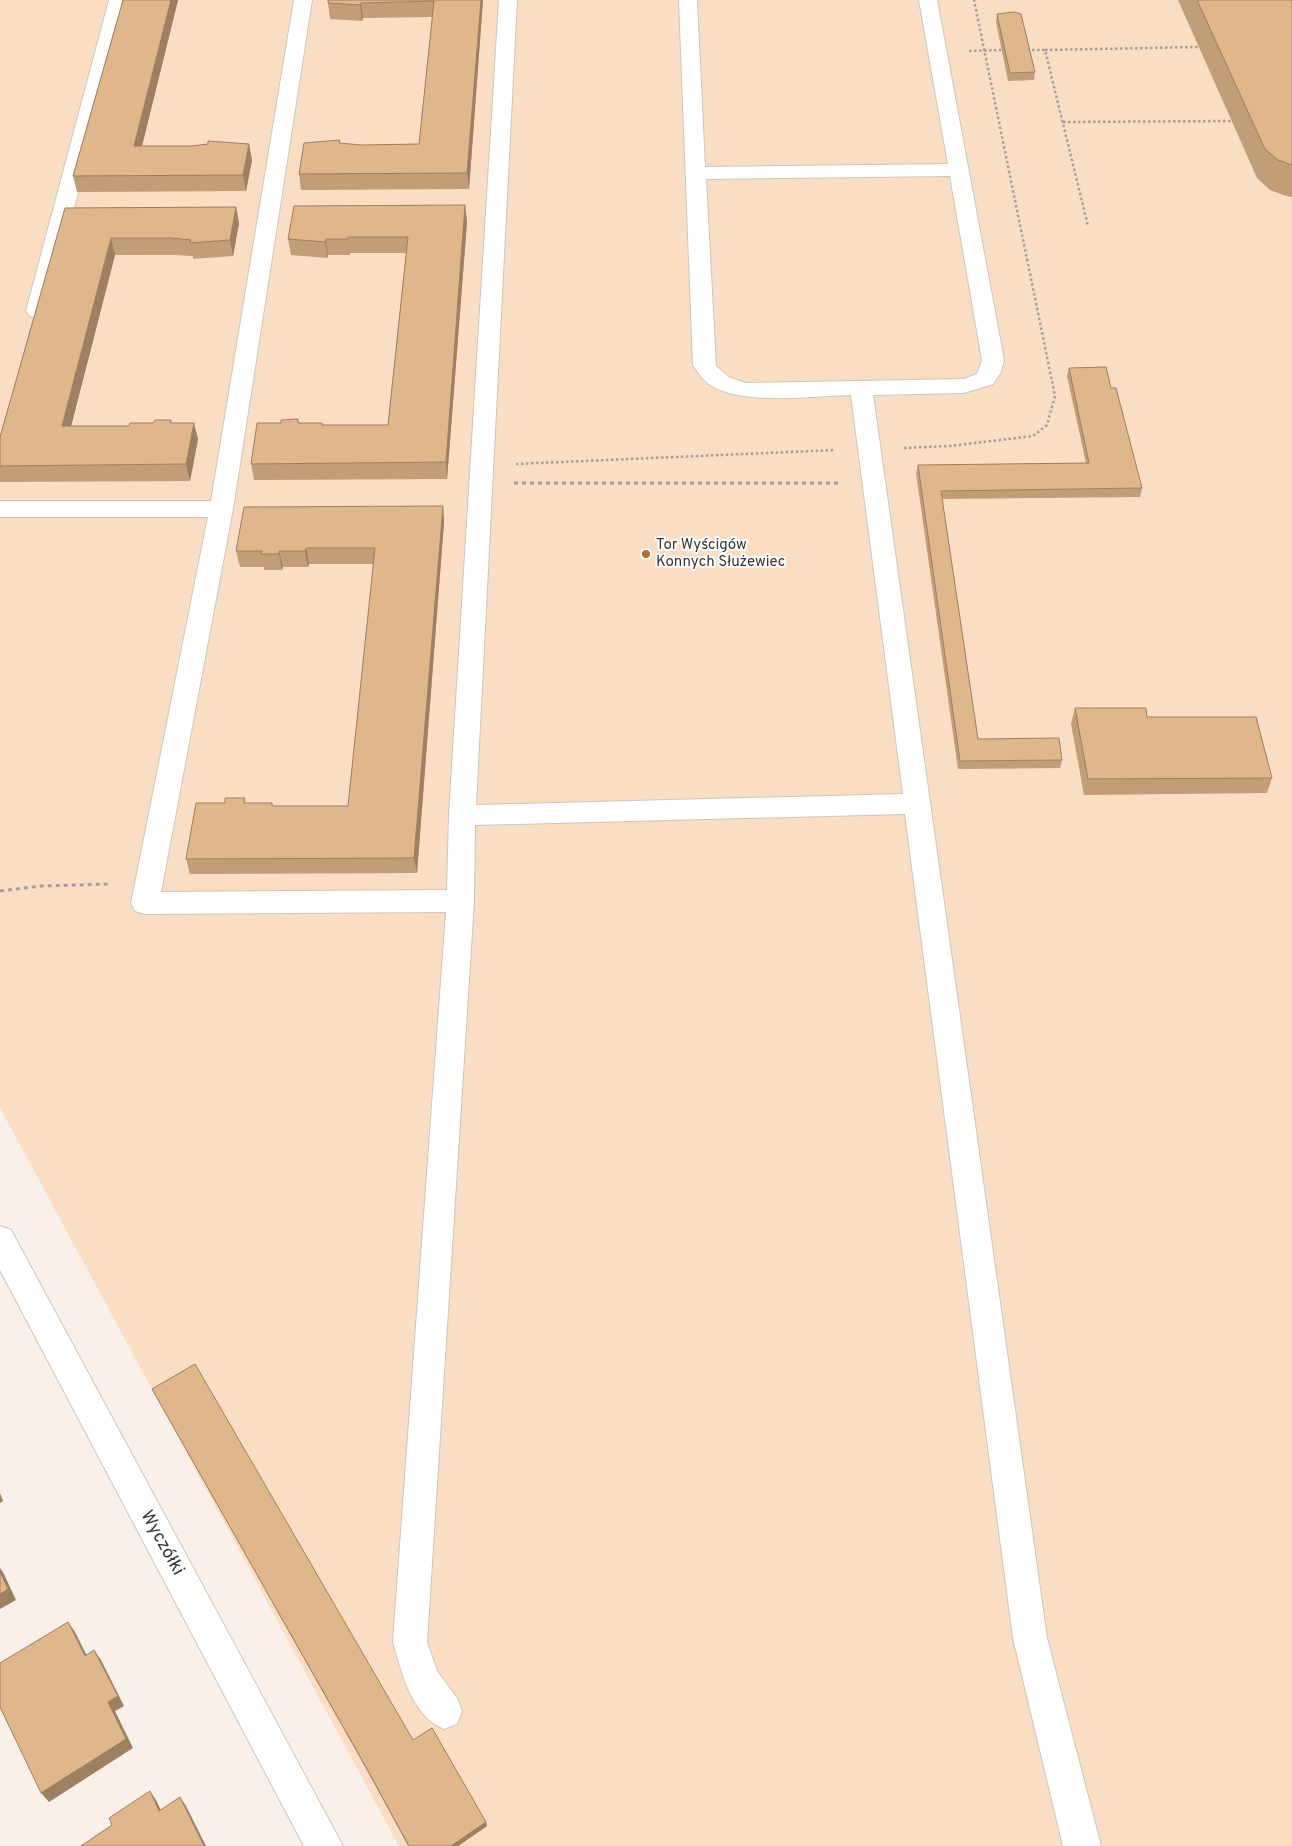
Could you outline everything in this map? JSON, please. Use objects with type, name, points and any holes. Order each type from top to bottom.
[{"type":"street","points":[[33,327],[118,0]]},
{"type":"street","points":[[304,0],[221,509],[146,903],[460,901]]},
{"type":"street","points":[[444,1711],[422,1681],[410,1642],[460,901],[462,815],[508,0]]},
{"type":"street","points":[[688,0],[694,173],[704,365],[711,377],[726,386],[745,390],[964,386],[983,382],[992,372],[993,360],[928,0]]},
{"type":"street","points":[[694,173],[958,170]]},
{"type":"street","points":[[862,388],[1030,1638],[1082,1846]]},
{"type":"street","points":[[0,509],[221,509]]},
{"type":"street","points":[[462,815],[917,804]]},
{"type":"street","name":"Wyczółki","points":[[0,1240],[324,1846]]},
{"type":"path","points":[[1027,50],[1198,47]]},
{"type":"path","points":[[1045,50],[1088,226]]},
{"type":"path","points":[[1063,122],[1231,121]]},
{"type":"path","points":[[482,474],[838,450]]},
{"type":"path","points":[[482,474],[840,483]]},
{"type":"path","points":[[0,892],[41,886],[149,883]]},
{"type":"shaded area","name":"Tor Wyścigów Konnych Służewiec","points":[[0,0],[1292,0],[1292,1846],[399,1846],[0,1108]]},
{"type":"building","points":[[123,0],[171,0],[134,146],[191,146],[208,144],[208,141],[249,144],[243,175],[73,176]]},
{"type":"building","points":[[328,0],[481,0],[467,173],[299,174],[304,143],[340,140],[339,143],[361,145],[419,144],[434,1],[361,3],[360,5],[328,3]]},
{"type":"building","points":[[1197,0],[1292,0],[1292,165],[1278,160],[1265,149]]},
{"type":"building","points":[[1014,12],[1021,14],[1035,72],[1010,73],[997,14]]},
{"type":"building","points":[[465,205],[446,462],[251,464],[257,423],[281,423],[281,420],[298,419],[298,423],[322,423],[322,425],[388,425],[408,237],[348,237],[348,239],[326,239],[325,242],[288,239],[294,206]]},
{"type":"building","points":[[236,207],[230,240],[190,243],[191,240],[171,238],[111,238],[62,426],[129,426],[130,423],[153,423],[155,420],[171,420],[170,423],[194,423],[186,464],[0,466],[0,437],[65,208]]},
{"type":"building","points":[[1106,367],[1111,388],[1116,388],[1142,488],[941,491],[978,739],[1059,738],[1062,760],[960,761],[918,465],[1089,463],[1069,368]]},
{"type":"building","points":[[443,506],[414,858],[186,859],[196,803],[225,803],[225,798],[245,798],[244,803],[272,803],[272,806],[348,806],[375,548],[306,548],[305,551],[279,551],[279,554],[261,554],[262,551],[236,551],[244,507]]},
{"type":"building","points":[[1075,708],[1146,708],[1147,717],[1256,717],[1272,778],[1088,779]]},
{"type":"building","points":[[195,1364],[413,1740],[432,1728],[486,1822],[451,1846],[409,1846],[152,1389]]},
{"type":"building","points":[[0,1572],[8,1589],[0,1594]]},
{"type":"building","points":[[68,1622],[85,1656],[94,1650],[118,1696],[108,1702],[126,1739],[41,1793],[0,1707],[0,1663]]},
{"type":"building","points":[[150,1791],[159,1811],[180,1797],[204,1846],[81,1846],[112,1825],[109,1818]]},
{"type":"place","name":"Tor Wyścigów Konnych Służewiec","points":[[646,554]]}]
